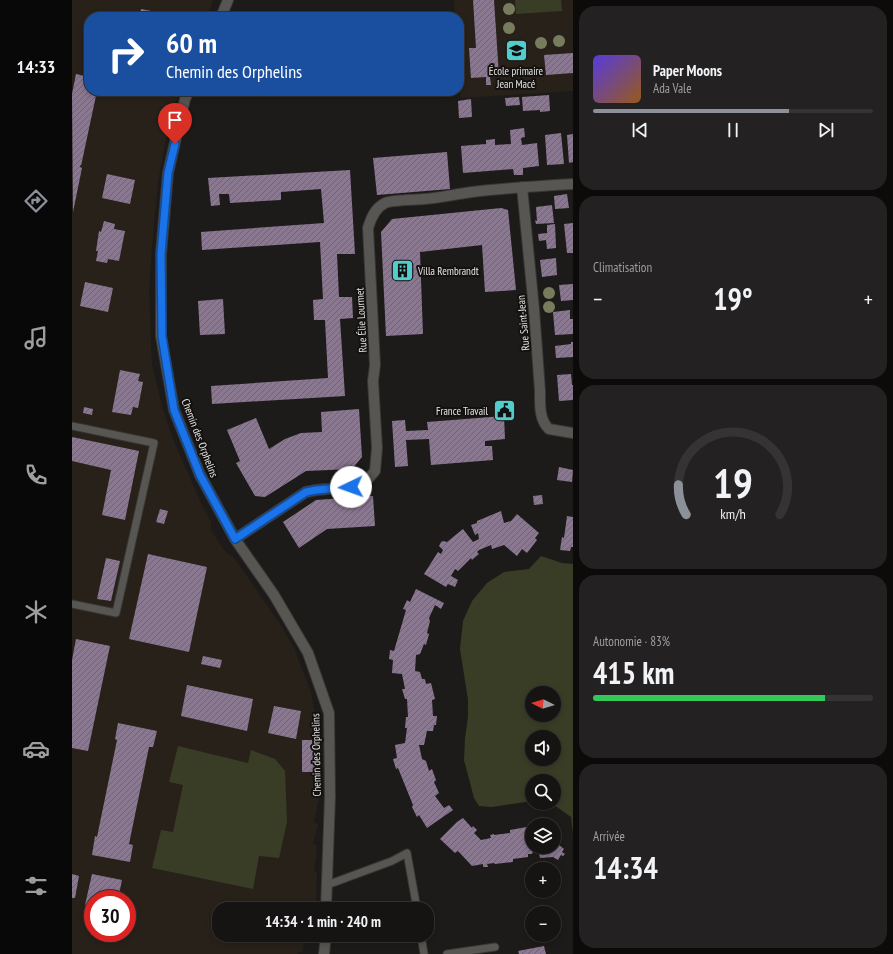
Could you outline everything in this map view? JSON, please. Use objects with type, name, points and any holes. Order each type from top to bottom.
[{"type":"street","points":[[223,12],[228,0]]},
{"type":"street","name":"Chemin des Orphelins","points":[[186,96],[168,173],[161,254],[162,336],[174,410],[200,475],[235,539],[274,595],[308,653],[329,713],[330,796],[326,902]]},
{"type":"street","name":"Rue Élie Lourmet","points":[[235,539],[306,492],[351,487],[368,479],[375,471],[377,448],[373,381],[375,365],[368,228],[371,217],[376,210],[383,204],[390,201],[401,202],[472,192],[573,184]]},
{"type":"street","name":"Rue Saint-Jean","points":[[522,187],[534,309],[542,420],[545,426],[549,429],[573,433]]},
{"type":"street","points":[[324,954],[325,942]]},
{"type":"lane","points":[[72,426],[154,443],[116,613],[72,604]]},
{"type":"lane","points":[[327,885],[392,861],[408,853],[416,902]]},
{"type":"lane","points":[[422,942],[424,954]]},
{"type":"lane","points":[[447,954],[495,947]]},
{"type":"shaded area","points":[[72,0],[213,0],[209,12],[84,12],[84,96],[178,96],[167,133],[158,182],[149,290],[152,366],[163,409],[173,439],[200,501],[211,522],[211,530],[226,553],[233,556],[280,624],[294,648],[311,692],[319,740],[319,797],[314,822],[318,824],[313,844],[317,845],[314,871],[317,872],[316,902],[212,902],[212,942],[304,942],[302,951],[297,954],[72,954]]},
{"type":"shaded area","name":"École primaire Jean Macé","points":[[454,0],[573,0],[573,91],[460,98],[460,96],[464,96],[464,12],[455,12]]},
{"type":"green space","points":[[515,0],[561,0],[562,11],[516,14]]},
{"type":"green space","points":[[541,556],[562,563],[573,564],[573,834],[571,817],[561,810],[561,774],[525,774],[525,802],[492,807],[479,806],[474,798],[464,760],[468,700],[460,649],[463,621],[472,601],[487,583],[504,572],[529,569]]},
{"type":"green space","points":[[178,746],[248,763],[251,750],[275,759],[285,771],[287,822],[279,858],[259,856],[253,889],[152,868],[161,830],[173,832],[183,785],[169,782]]},
{"type":"building","points":[[473,0],[494,0],[499,76],[490,77],[491,85],[486,85],[486,77],[471,78],[469,48],[476,48]]},
{"type":"building","points":[[141,9],[151,11],[151,12],[140,12]]},
{"type":"building","points":[[573,53],[573,73],[546,75],[544,55]]},
{"type":"building","points":[[76,74],[84,76],[84,96],[96,96],[81,166],[80,165],[82,168],[73,212],[72,94]]},
{"type":"building","points":[[549,95],[550,111],[523,111],[522,97]]},
{"type":"building","points":[[519,97],[520,105],[506,106],[505,98]]},
{"type":"building","points":[[471,99],[472,117],[459,118],[458,101]]},
{"type":"building","points":[[524,128],[525,137],[521,138],[522,145],[537,143],[539,166],[523,168],[523,175],[514,175],[513,169],[463,173],[461,146],[486,144],[486,140],[495,139],[495,145],[511,144],[510,130]]},
{"type":"building","points":[[561,133],[564,164],[547,165],[545,135]]},
{"type":"building","points":[[573,134],[573,162],[569,163],[567,135]]},
{"type":"building","points":[[447,152],[450,189],[377,195],[373,158]]},
{"type":"building","points":[[350,170],[355,254],[337,254],[339,297],[352,297],[353,318],[340,319],[345,396],[212,404],[211,386],[328,378],[325,320],[314,320],[313,300],[323,299],[320,242],[202,250],[201,232],[324,223],[321,189],[281,192],[281,200],[230,203],[229,194],[219,194],[220,205],[211,206],[208,178]]},
{"type":"building","points":[[107,174],[135,180],[130,204],[102,198]]},
{"type":"building","points":[[567,194],[569,208],[555,209],[554,196]]},
{"type":"building","points":[[552,205],[554,223],[536,224],[536,207]]},
{"type":"building","name":"Villa Rembrandt","points":[[501,208],[508,210],[516,290],[485,292],[482,245],[420,252],[423,334],[386,336],[381,232],[392,219]]},
{"type":"building","points":[[104,221],[115,224],[114,229],[125,231],[119,261],[108,259],[107,263],[96,261],[99,231],[101,232]]},
{"type":"building","points":[[573,223],[573,253],[567,253],[564,224]]},
{"type":"building","points":[[555,224],[556,248],[547,249],[546,240],[539,241],[538,234],[547,233],[547,225]]},
{"type":"building","points":[[556,258],[557,275],[542,277],[540,260]]},
{"type":"building","points":[[85,282],[113,288],[108,312],[80,306]]},
{"type":"building","points":[[573,284],[573,300],[561,301],[559,285]]},
{"type":"building","points":[[223,299],[225,334],[200,335],[198,301]]},
{"type":"building","points":[[570,310],[570,319],[573,319],[573,334],[555,335],[553,312]]},
{"type":"building","points":[[571,342],[573,342],[573,357],[556,358],[555,346],[571,344]]},
{"type":"building","points":[[120,370],[140,374],[138,381],[143,382],[138,408],[133,407],[131,415],[112,412]]},
{"type":"building","points":[[571,374],[573,400],[559,401],[557,375]]},
{"type":"building","points":[[84,407],[93,409],[92,415],[83,413]]},
{"type":"building","points":[[359,409],[362,457],[352,469],[306,471],[265,497],[255,496],[236,463],[240,461],[227,430],[256,418],[269,449],[285,439],[301,433],[322,432],[321,412]]},
{"type":"building","points":[[504,416],[505,439],[485,441],[485,446],[492,446],[493,460],[431,465],[429,439],[406,440],[408,466],[395,467],[392,421],[405,420],[406,431],[428,430],[427,422]]},
{"type":"building","points":[[72,437],[139,451],[125,520],[102,515],[111,470],[72,461]]},
{"type":"building","points":[[559,467],[573,470],[572,482],[557,480]]},
{"type":"building","points":[[542,495],[543,504],[534,505],[533,496]]},
{"type":"building","points":[[373,496],[375,526],[327,529],[299,548],[283,522],[316,500]]},
{"type":"building","points":[[160,509],[168,511],[164,524],[156,522]]},
{"type":"building","points":[[501,511],[504,523],[511,521],[517,514],[539,533],[535,538],[537,540],[527,553],[522,549],[517,556],[504,545],[492,549],[491,545],[479,550],[477,552],[479,554],[472,560],[471,558],[458,571],[455,569],[451,576],[458,580],[455,587],[448,584],[446,587],[424,574],[438,552],[441,554],[443,550],[439,546],[441,542],[447,542],[463,529],[473,542],[479,539],[478,533],[475,535],[471,525]]},
{"type":"building","points":[[567,516],[573,517],[573,547],[571,547],[570,551],[560,550],[562,537],[564,538]]},
{"type":"building","points":[[148,554],[207,567],[189,652],[129,639]]},
{"type":"building","points":[[106,558],[120,561],[111,601],[97,599]]},
{"type":"building","points":[[416,589],[444,603],[441,609],[435,605],[429,618],[430,621],[427,633],[429,634],[426,645],[424,644],[420,654],[416,655],[415,671],[420,672],[422,679],[425,679],[426,684],[431,683],[435,699],[432,700],[433,716],[437,716],[436,725],[434,725],[433,731],[427,731],[424,745],[419,745],[422,759],[426,761],[429,771],[432,769],[436,780],[434,782],[439,793],[435,796],[444,808],[449,805],[453,810],[427,828],[419,815],[417,817],[412,807],[413,805],[398,768],[396,769],[393,759],[397,758],[395,745],[405,743],[407,728],[405,728],[406,717],[408,717],[407,699],[405,699],[402,689],[405,689],[402,674],[392,673],[393,660],[389,659],[390,650],[394,651],[406,610],[403,609],[407,600],[410,602]]},
{"type":"building","points":[[76,639],[110,646],[88,751],[72,748],[72,660]]},
{"type":"building","points":[[203,656],[222,660],[220,668],[201,664]]},
{"type":"building","points":[[187,685],[253,699],[247,731],[181,716]]},
{"type":"building","points":[[274,706],[301,711],[296,739],[268,733]]},
{"type":"building","points":[[118,723],[157,731],[153,747],[149,747],[129,844],[133,845],[130,862],[92,855],[117,740],[115,739]]},
{"type":"building","points":[[302,740],[319,740],[319,772],[302,772]]},
{"type":"building","points":[[463,818],[472,828],[473,826],[477,830],[474,833],[481,840],[491,838],[490,835],[510,833],[510,830],[525,827],[525,854],[528,854],[528,857],[513,859],[513,862],[487,864],[488,867],[483,867],[483,864],[472,866],[458,851],[455,853],[440,839]]},
{"type":"building","points":[[561,847],[564,849],[562,852],[565,854],[563,856],[561,855],[558,860],[553,857],[540,858],[539,854],[561,854]]},
{"type":"building","points":[[72,874],[79,876],[75,898],[72,898]]},
{"type":"building","points":[[92,874],[122,880],[120,890],[88,890]]},
{"type":"building","points":[[544,946],[546,954],[519,954],[518,951]]},
{"type":"place","name":"École primaire Jean Macé","points":[[516,51]]},
{"type":"place","name":"Villa Rembrandt","points":[[402,271]]},
{"type":"place","name":"France Travail","points":[[504,411]]},
{"type":"route","points":[[175,144],[168,173],[161,254],[162,336],[174,410],[200,475],[235,539],[306,492],[351,487]]}]
